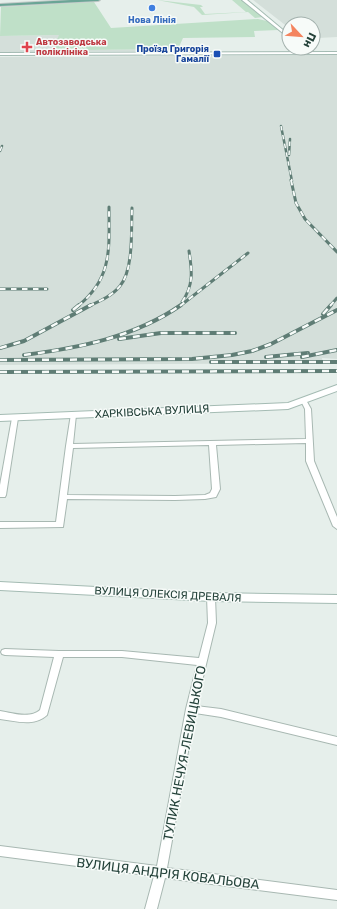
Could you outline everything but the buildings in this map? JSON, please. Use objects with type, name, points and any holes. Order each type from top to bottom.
[{"type":"main road","points":[[0,4],[49,0]]},
{"type":"main road","points":[[0,4],[98,0]]},
{"type":"street","points":[[244,0],[281,30]]},
{"type":"street","points":[[0,54],[281,53]]},
{"type":"street","points":[[321,53],[337,53]]},
{"type":"street","name":"ХАРКІВСЬКА ВУЛИЦЯ","points":[[0,418],[288,406],[337,388]]},
{"type":"street","points":[[304,401],[308,409],[310,461],[337,526]]},
{"type":"street","points":[[0,525],[60,525],[73,415]]},
{"type":"street","points":[[0,496],[2,496],[15,418]]},
{"type":"street","points":[[69,446],[310,441]]},
{"type":"street","points":[[63,497],[206,498],[214,495],[216,489],[212,443]]},
{"type":"street","name":"ВУЛИЦЯ ОЛЕКСІЯ ДРЕВАЛЯ","points":[[0,586],[211,597],[337,599]]},
{"type":"street","name":"ТУПИК НЕЧУЯ-ЛЕВИЦЬКОГО","points":[[151,909],[160,872],[191,709],[212,623],[211,597]]},
{"type":"street","points":[[5,652],[122,654],[202,662]]},
{"type":"street","points":[[0,715],[34,719],[40,717],[44,712],[59,654]]},
{"type":"street","points":[[191,709],[222,713],[337,741]]},
{"type":"street","name":"ВУЛИЦЯ АНДРІЯ КОВАЛЬОВА","points":[[0,851],[337,895]]},
{"type":"shaded area","points":[[253,0],[337,0],[337,37],[321,38],[321,16],[281,16],[281,22]]},
{"type":"shaded area","name":"Автозаводська поліклініка","points":[[60,35],[52,52],[0,52],[0,36]]},
{"type":"shaded area","points":[[174,49],[175,51],[80,51],[81,50]]},
{"type":"shaded area","points":[[337,55],[337,359],[322,358],[323,363],[0,365],[0,57]]},
{"type":"green space","points":[[157,0],[201,5],[203,7],[200,7],[205,14],[246,12],[232,0],[243,0],[263,17],[255,18],[248,12],[202,15],[194,7]]},
{"type":"green space","points":[[94,2],[111,28],[258,19],[267,21],[278,30],[254,31],[255,37],[183,38],[178,49],[81,50],[52,52],[59,35],[0,36],[1,7]]},
{"type":"railway","points":[[281,126],[292,181]]},
{"type":"railway","points":[[289,155],[290,139]]},
{"type":"railway","points":[[0,151],[2,146]]},
{"type":"railway","points":[[291,180],[296,203],[305,219],[337,252]]},
{"type":"railway","points":[[79,305],[98,284],[107,261],[109,207]]},
{"type":"railway","points":[[90,305],[113,293],[120,286],[128,270],[131,249],[132,208]]},
{"type":"railway","points":[[182,302],[189,290],[191,277],[189,251]]},
{"type":"railway","points":[[180,306],[248,253]]},
{"type":"railway","points":[[0,289],[47,289]]},
{"type":"railway","points":[[330,306],[337,298]]},
{"type":"railway","points":[[73,310],[79,305]]},
{"type":"railway","points":[[0,348],[24,341],[90,305]]},
{"type":"railway","points":[[24,355],[86,345],[126,333],[163,316],[181,305]]},
{"type":"railway","points":[[323,314],[331,305]]},
{"type":"railway","points":[[0,360],[192,359],[232,355],[252,351],[271,344],[337,310]]},
{"type":"railway","points":[[119,339],[161,333],[235,333]]},
{"type":"railway","points":[[302,357],[337,350]]},
{"type":"railway","points":[[266,357],[308,353]]},
{"type":"railway","points":[[211,362],[337,362]]},
{"type":"railway","points":[[0,372],[337,371]]},
{"type":"place","name":"Нова Лінія","points":[[152,8]]},
{"type":"place","name":"Автозаводська поліклініка","points":[[27,47]]},
{"type":"place","name":"Проїзд Григорія Гамалії","points":[[217,54]]}]
